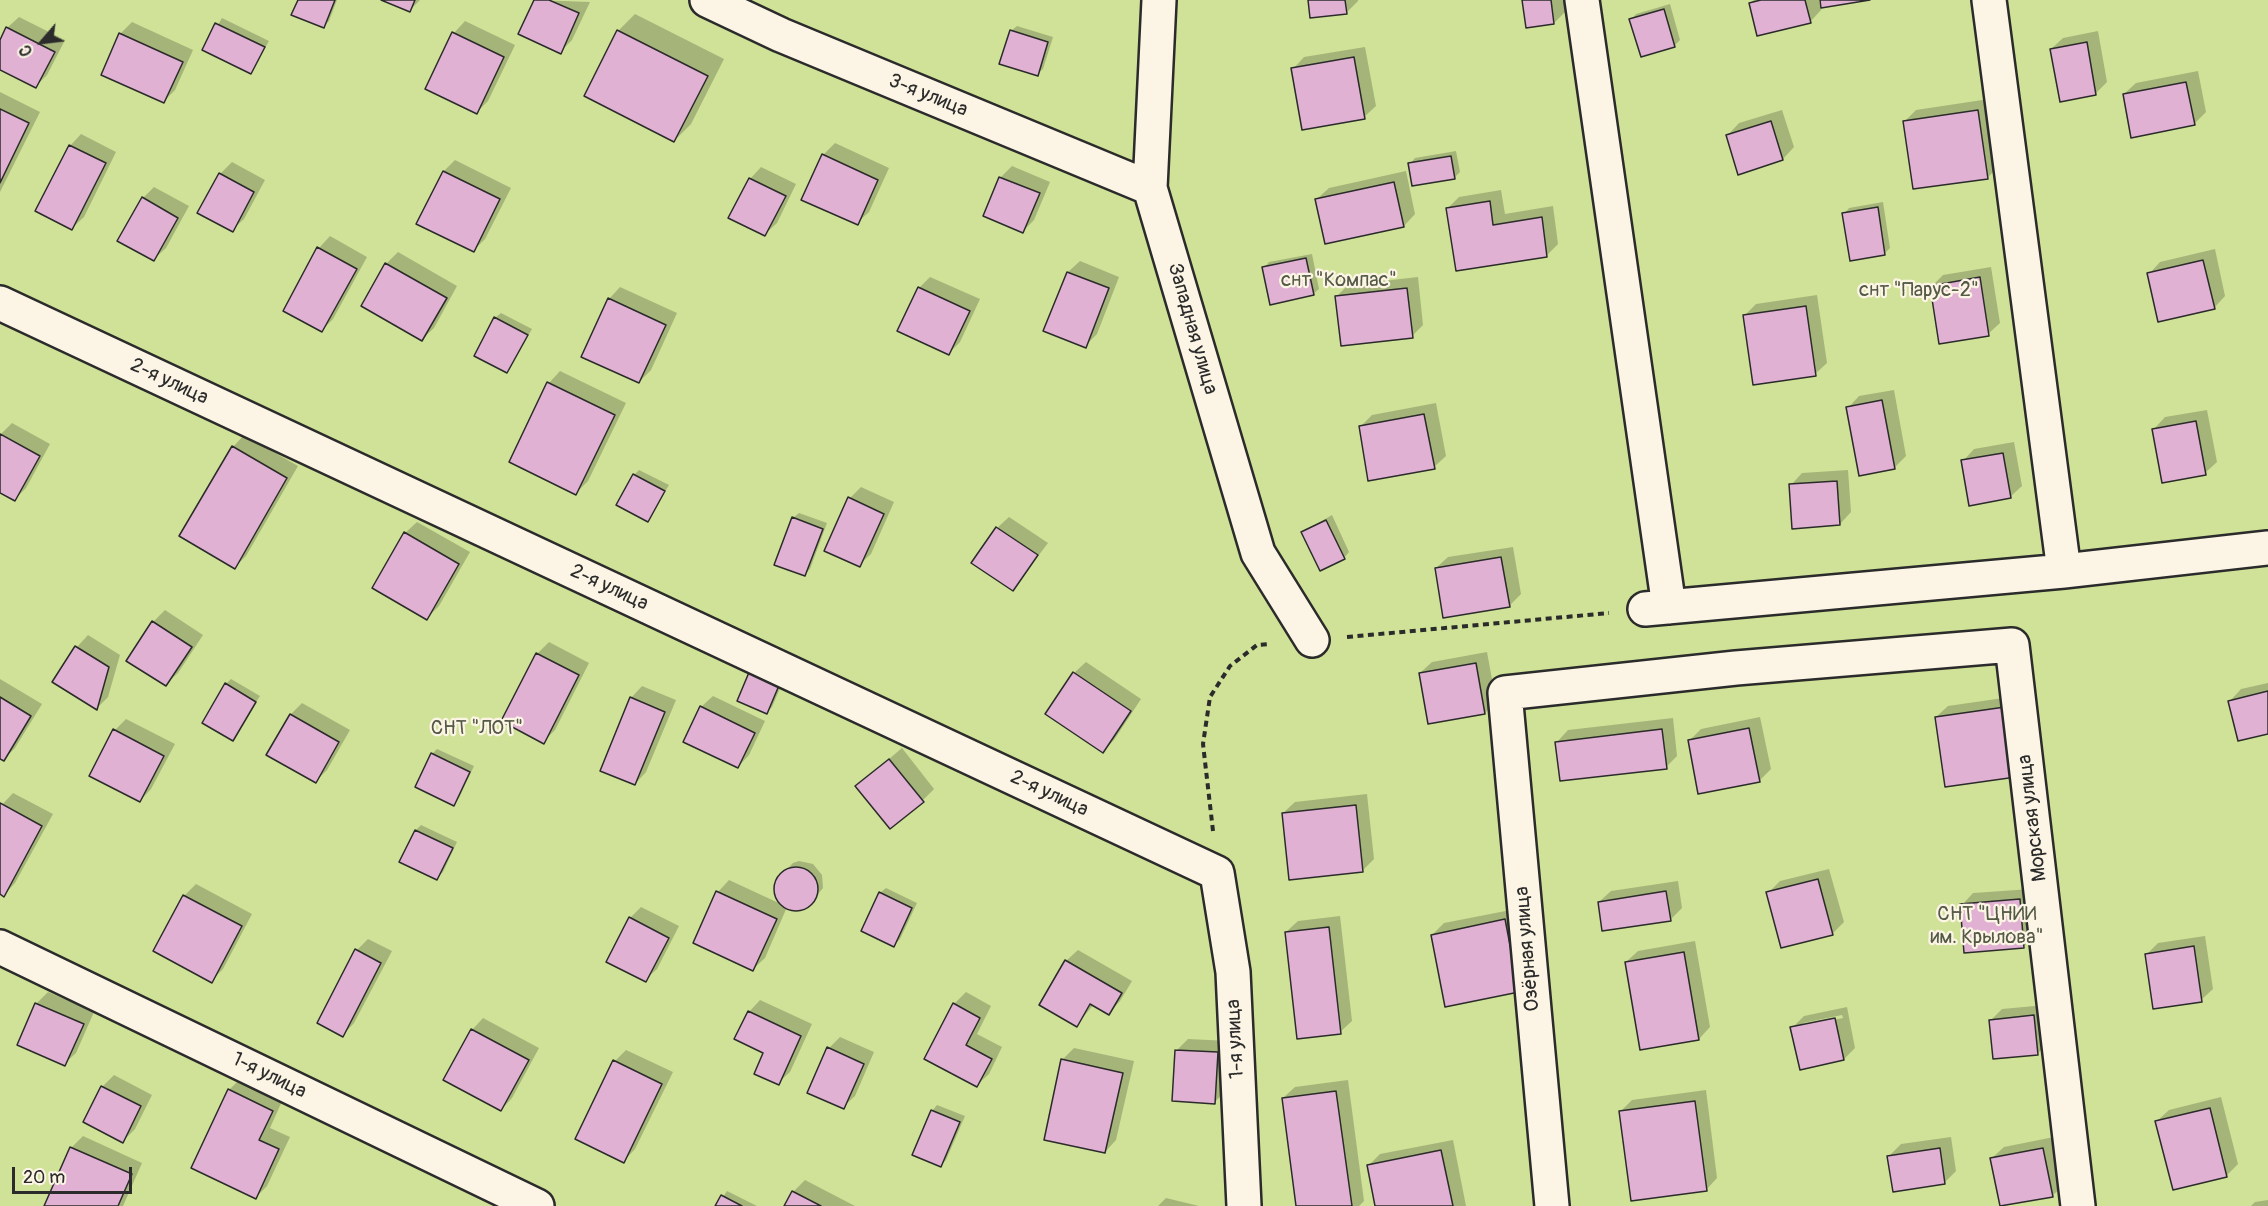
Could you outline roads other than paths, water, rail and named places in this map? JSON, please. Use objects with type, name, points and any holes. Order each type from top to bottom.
[{"type":"street","name":"3-я улица","points":[[707,0],[781,35],[1150,188]]},
{"type":"street","name":"Западная улица","points":[[1159,0],[1150,188],[1258,553],[1312,640]]},
{"type":"street","points":[[1582,0],[1657,608],[2064,571],[2268,548]]},
{"type":"street","points":[[1989,0],[2064,571]]},
{"type":"street","name":"2-я улица","points":[[0,303],[1217,873]]},
{"type":"street","name":"Морская улица","points":[[1505,693],[1736,668],[2012,645],[2079,1206]]},
{"type":"street","name":"Озёрная улица","points":[[1505,693],[1552,1206]]},
{"type":"street","name":"1-я улица","points":[[1217,873],[1233,972],[1244,1206]]},
{"type":"street","name":"1-я улица","points":[[0,947],[537,1206]]},
{"type":"park label","name":"снт \"Компас\"","points":[[1339,281]]},
{"type":"park label","name":"снт \"Парус-2\"","points":[[1919,291]]},
{"type":"park label","name":"СНТ \"ЛОТ\"","points":[[477,729]]},
{"type":"park label","name":"СНТ \"ЦНИИ им. Крылова\"","points":[[1987,926]]}]
